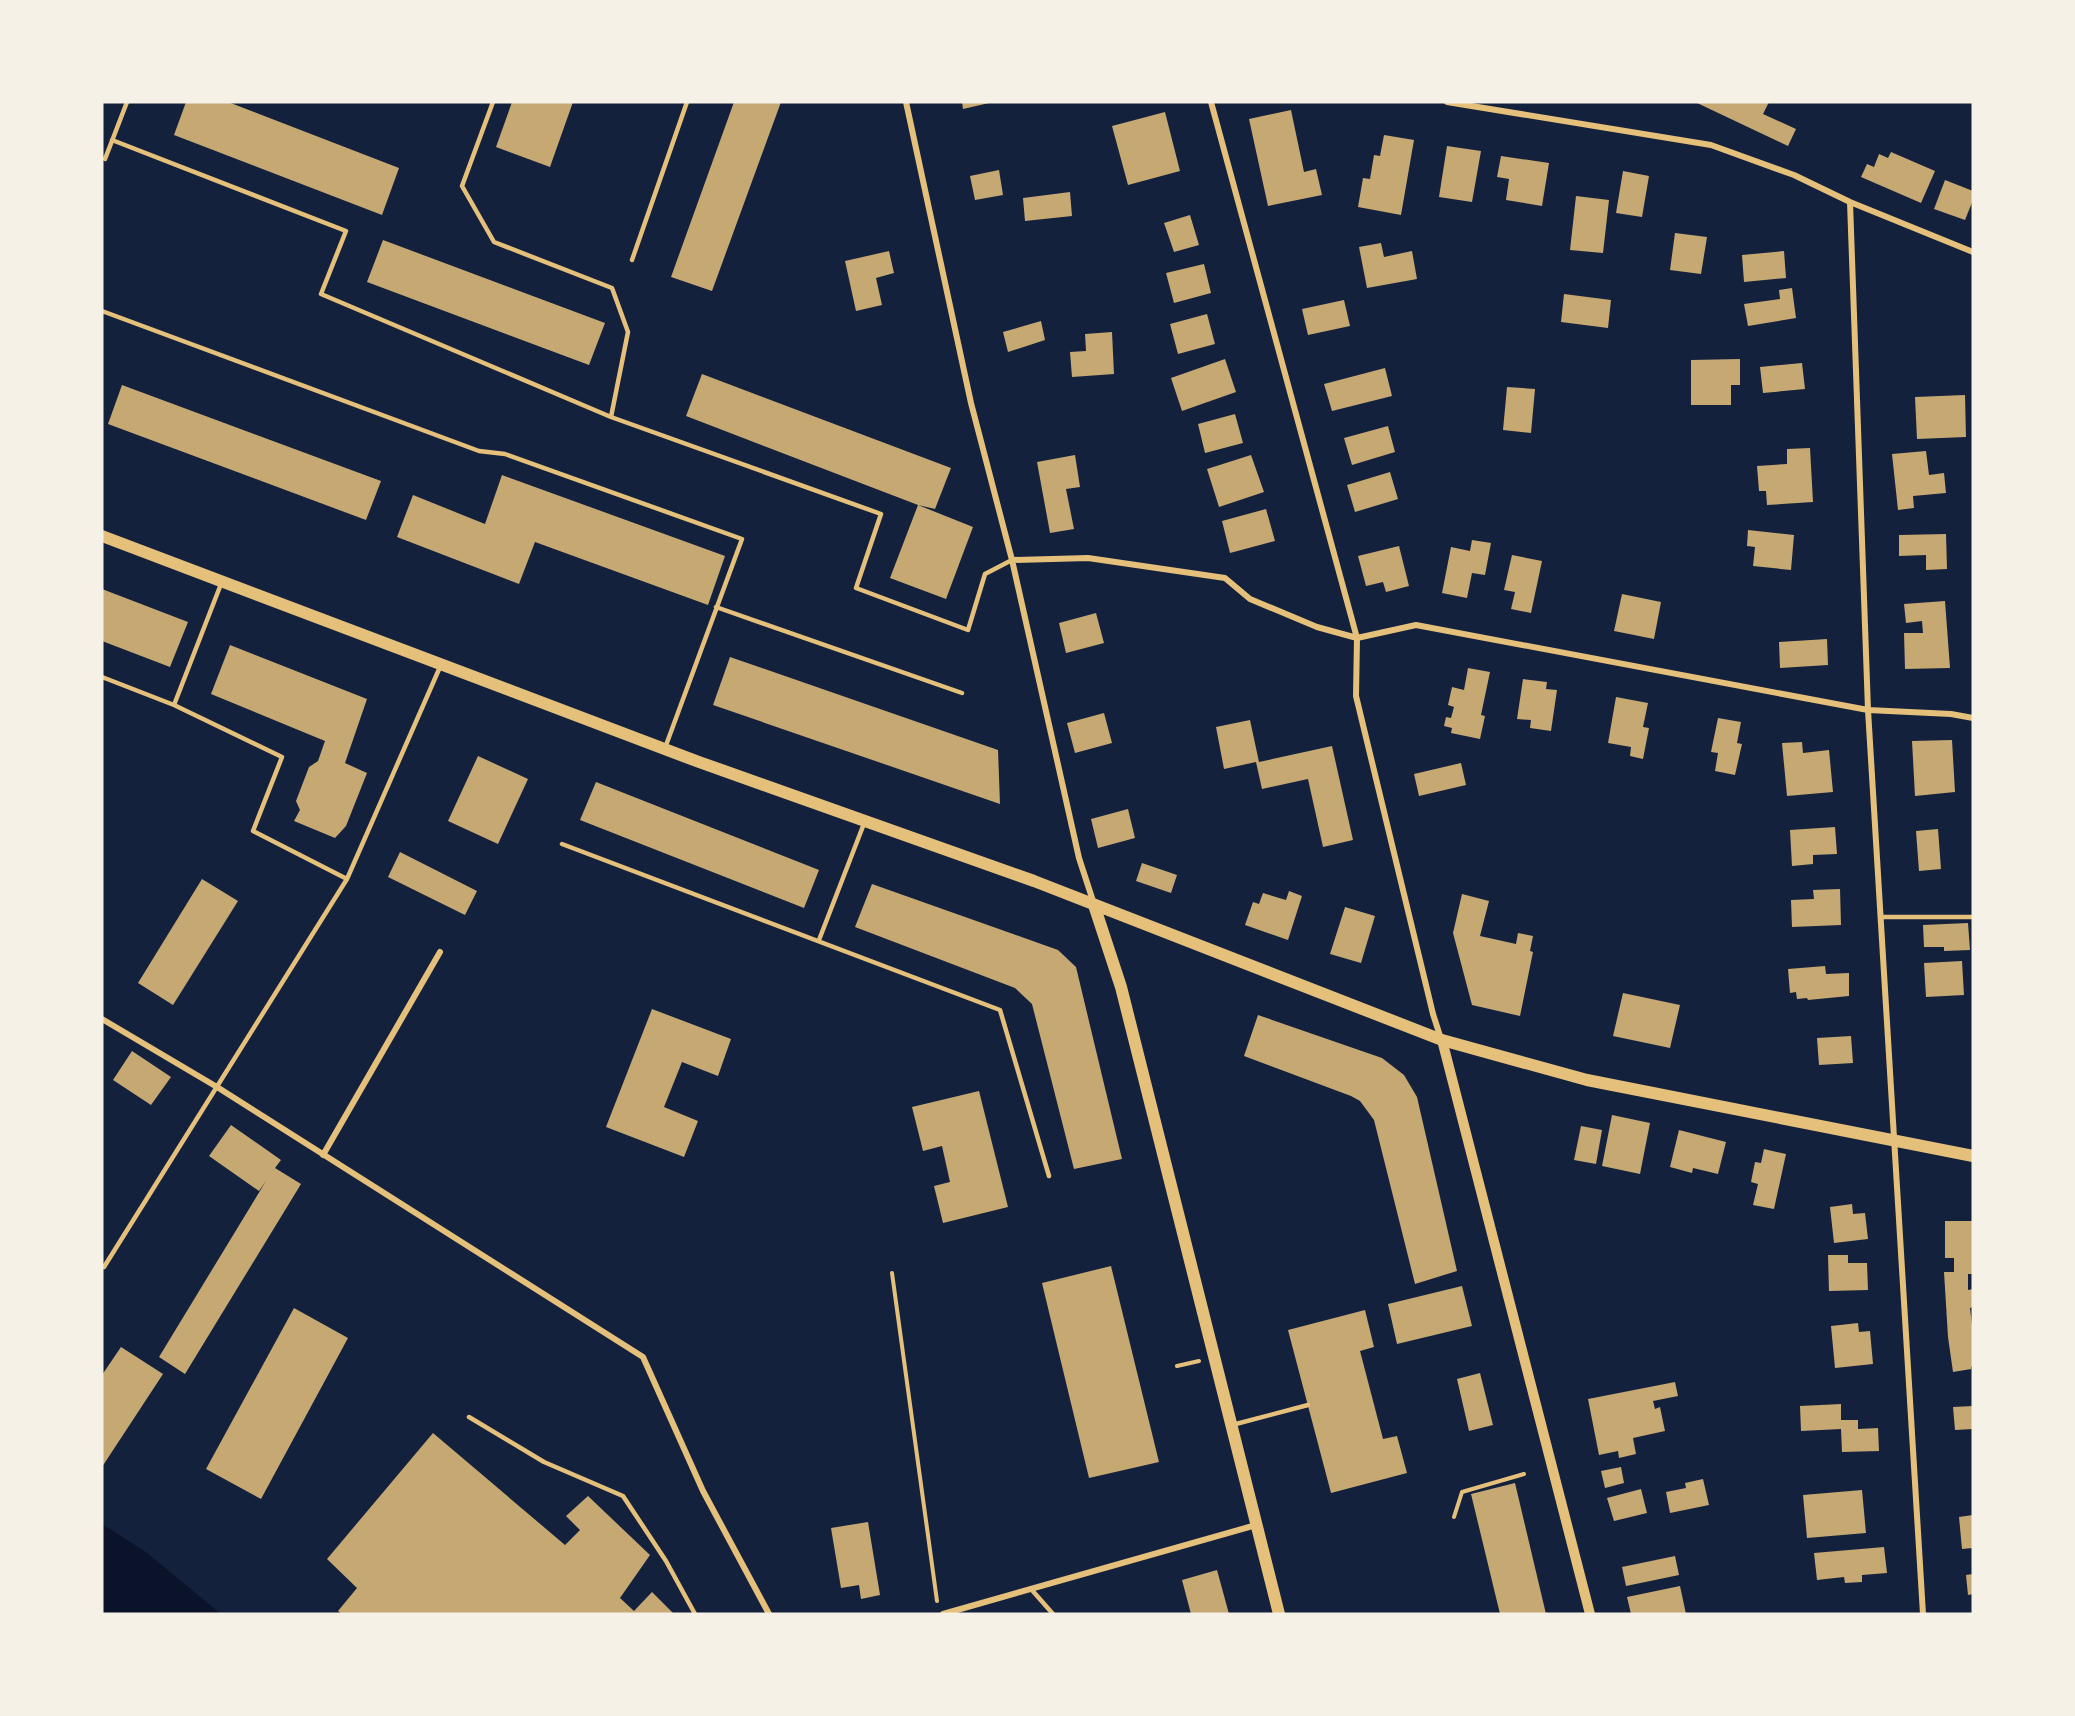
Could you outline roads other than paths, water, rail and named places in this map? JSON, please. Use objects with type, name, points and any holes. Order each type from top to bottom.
[{"type":"main road","points":[[102,536],[665,749],[1034,881],[1442,1040],[1587,1080],[1973,1156]]},
{"type":"main road","points":[[1094,905],[1121,987],[1279,1614]]},
{"type":"street","points":[[906,102],[968,391],[1012,560],[1078,858],[1094,905]]},
{"type":"street","points":[[1211,102],[1357,638],[1356,696],[1433,1014],[1442,1040],[1590,1614]]},
{"type":"street","points":[[1448,102],[1711,145],[1794,175],[1850,202],[1973,252]]},
{"type":"street","points":[[1850,202],[1868,710],[1923,1614]]},
{"type":"street","points":[[1012,560],[1088,558],[1225,578],[1250,599],[1317,627],[1357,638],[1416,626],[1868,710],[1951,714],[1973,718]]},
{"type":"street","points":[[323,1155],[440,952]]},
{"type":"street","points":[[102,1019],[216,1087],[643,1357],[703,1491],[769,1614]]},
{"type":"street","points":[[943,1614],[1257,1525]]},
{"type":"lane","points":[[102,166],[103,158],[127,102]]},
{"type":"lane","points":[[493,102],[462,186],[494,242],[612,288],[628,332],[610,417]]},
{"type":"lane","points":[[632,260],[687,102]]},
{"type":"lane","points":[[112,140],[346,231],[321,294],[610,417],[881,514],[856,588],[968,630],[986,574],[1012,560]]},
{"type":"lane","points":[[102,311],[479,451],[505,454],[742,539],[665,749]]},
{"type":"lane","points":[[174,705],[222,581]]},
{"type":"lane","points":[[716,607],[962,693]]},
{"type":"lane","points":[[104,1267],[347,879],[441,664]]},
{"type":"lane","points":[[102,677],[174,705],[282,757],[253,831],[347,879]]},
{"type":"lane","points":[[819,940],[865,821]]},
{"type":"lane","points":[[562,844],[1000,1010],[1049,1176]]},
{"type":"lane","points":[[1880,917],[1973,917]]},
{"type":"lane","points":[[1232,1425],[1308,1405]]},
{"type":"lane","points":[[469,1417],[544,1462],[623,1496],[666,1561],[695,1614]]},
{"type":"lane","points":[[1031,1589],[1053,1614]]},
{"type":"water","points":[[102,1524],[146,1552],[221,1614],[102,1614]]}]
